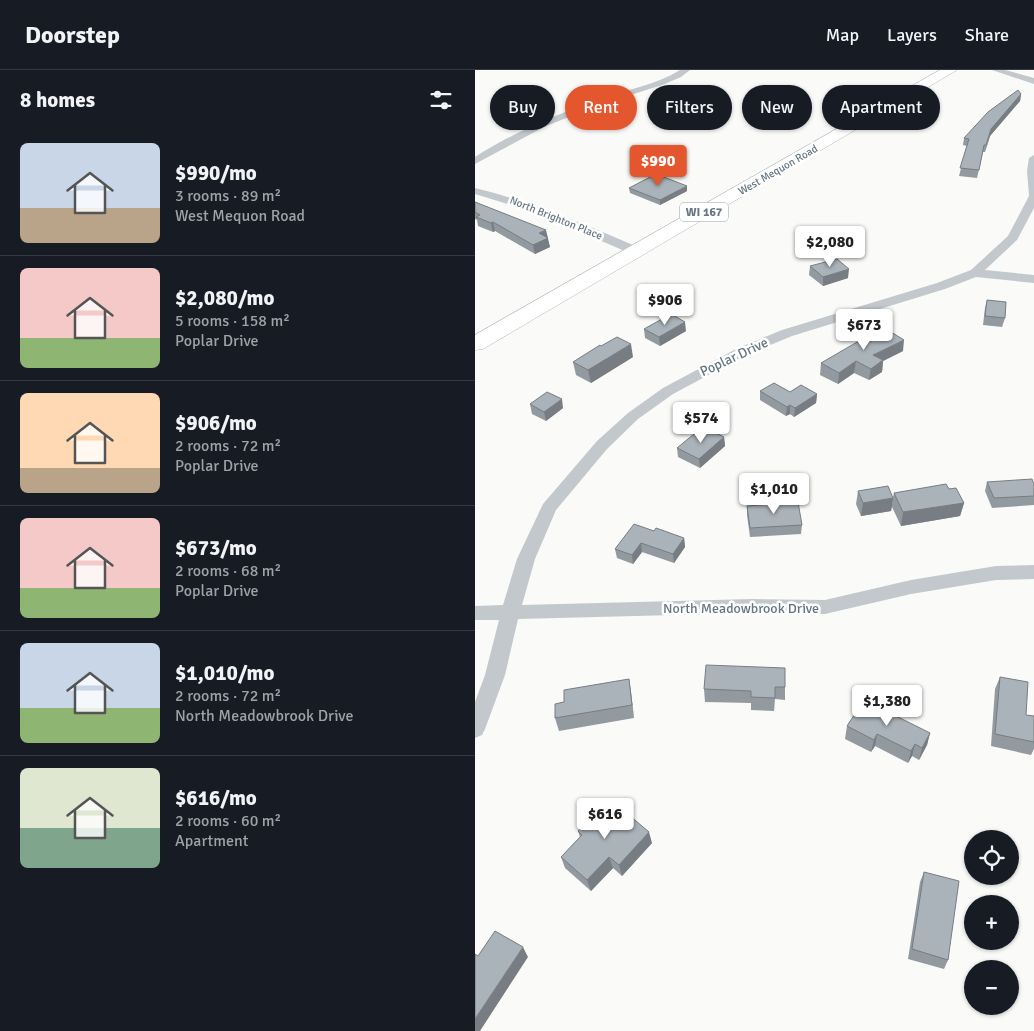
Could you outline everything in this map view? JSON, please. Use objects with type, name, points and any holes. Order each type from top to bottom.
[{"type":"main road","name":"West Mequon Road","points":[[475,344],[950,70]]},
{"type":"street","points":[[475,161],[518,135],[564,115],[654,85],[686,70]]},
{"type":"street","points":[[996,70],[1034,81]]},
{"type":"street","name":"Poplar Drive","points":[[475,729],[495,675],[526,559],[549,508],[602,445],[633,416],[668,391],[741,352],[787,333],[941,286],[975,273],[1013,238],[1034,196],[1032,171],[1034,158]]},
{"type":"street","name":"North Brighton Place","points":[[475,191],[532,206],[636,251]]},
{"type":"street","points":[[975,273],[1034,279]]},
{"type":"street","name":"North Meadowbrook Drive","points":[[475,613],[825,607],[920,586],[996,573],[1034,572]]},
{"type":"building","points":[[1018,90],[1021,94],[991,129],[986,145],[984,145],[979,170],[960,168],[969,139],[964,138],[988,112]]},
{"type":"building","points":[[656,174],[687,186],[660,200],[629,188]]},
{"type":"building","points":[[475,202],[546,230],[539,233],[548,238],[533,245],[493,222],[491,223],[476,217],[480,215],[475,212]]},
{"type":"building","points":[[837,259],[849,269],[823,277],[810,266]]},
{"type":"building","points":[[987,300],[1006,302],[1005,318],[985,316]]},
{"type":"building","points":[[671,314],[685,322],[659,337],[644,329]]},
{"type":"building","points":[[883,327],[904,340],[873,355],[883,360],[871,369],[856,361],[839,373],[821,363]]},
{"type":"building","points":[[617,337],[631,344],[588,370],[573,362],[600,345]]},
{"type":"building","points":[[774,383],[790,392],[801,385],[817,394],[795,408],[790,405],[787,407],[760,391]]},
{"type":"building","points":[[547,392],[562,399],[544,412],[530,404]]},
{"type":"building","points":[[707,429],[724,437],[699,459],[677,448],[694,434],[699,436]]},
{"type":"building","points":[[1032,479],[1034,496],[994,498],[987,482]]},
{"type":"building","points":[[946,484],[949,489],[956,488],[964,503],[903,512],[894,493]]},
{"type":"building","points":[[888,486],[893,498],[863,503],[858,491]]},
{"type":"building","points":[[798,502],[802,525],[750,528],[747,506]]},
{"type":"building","points":[[634,524],[654,531],[656,528],[684,538],[673,554],[641,543],[632,555],[615,549]]},
{"type":"building","points":[[706,665],[785,668],[785,687],[775,687],[775,698],[751,697],[751,691],[704,689]]},
{"type":"building","points":[[1000,677],[1028,682],[1026,715],[1034,716],[1034,742],[995,734]]},
{"type":"building","points":[[629,679],[632,705],[555,718],[555,704],[564,702],[564,690]]},
{"type":"building","points":[[864,700],[930,733],[922,748],[915,744],[911,751],[877,734],[874,740],[847,726]]},
{"type":"building","points":[[610,799],[649,832],[619,865],[609,857],[587,880],[561,857],[582,835],[578,831]]},
{"type":"building","points":[[924,872],[959,881],[948,960],[912,949]]},
{"type":"building","points":[[495,931],[523,947],[475,1019],[475,954],[478,956]]}]
